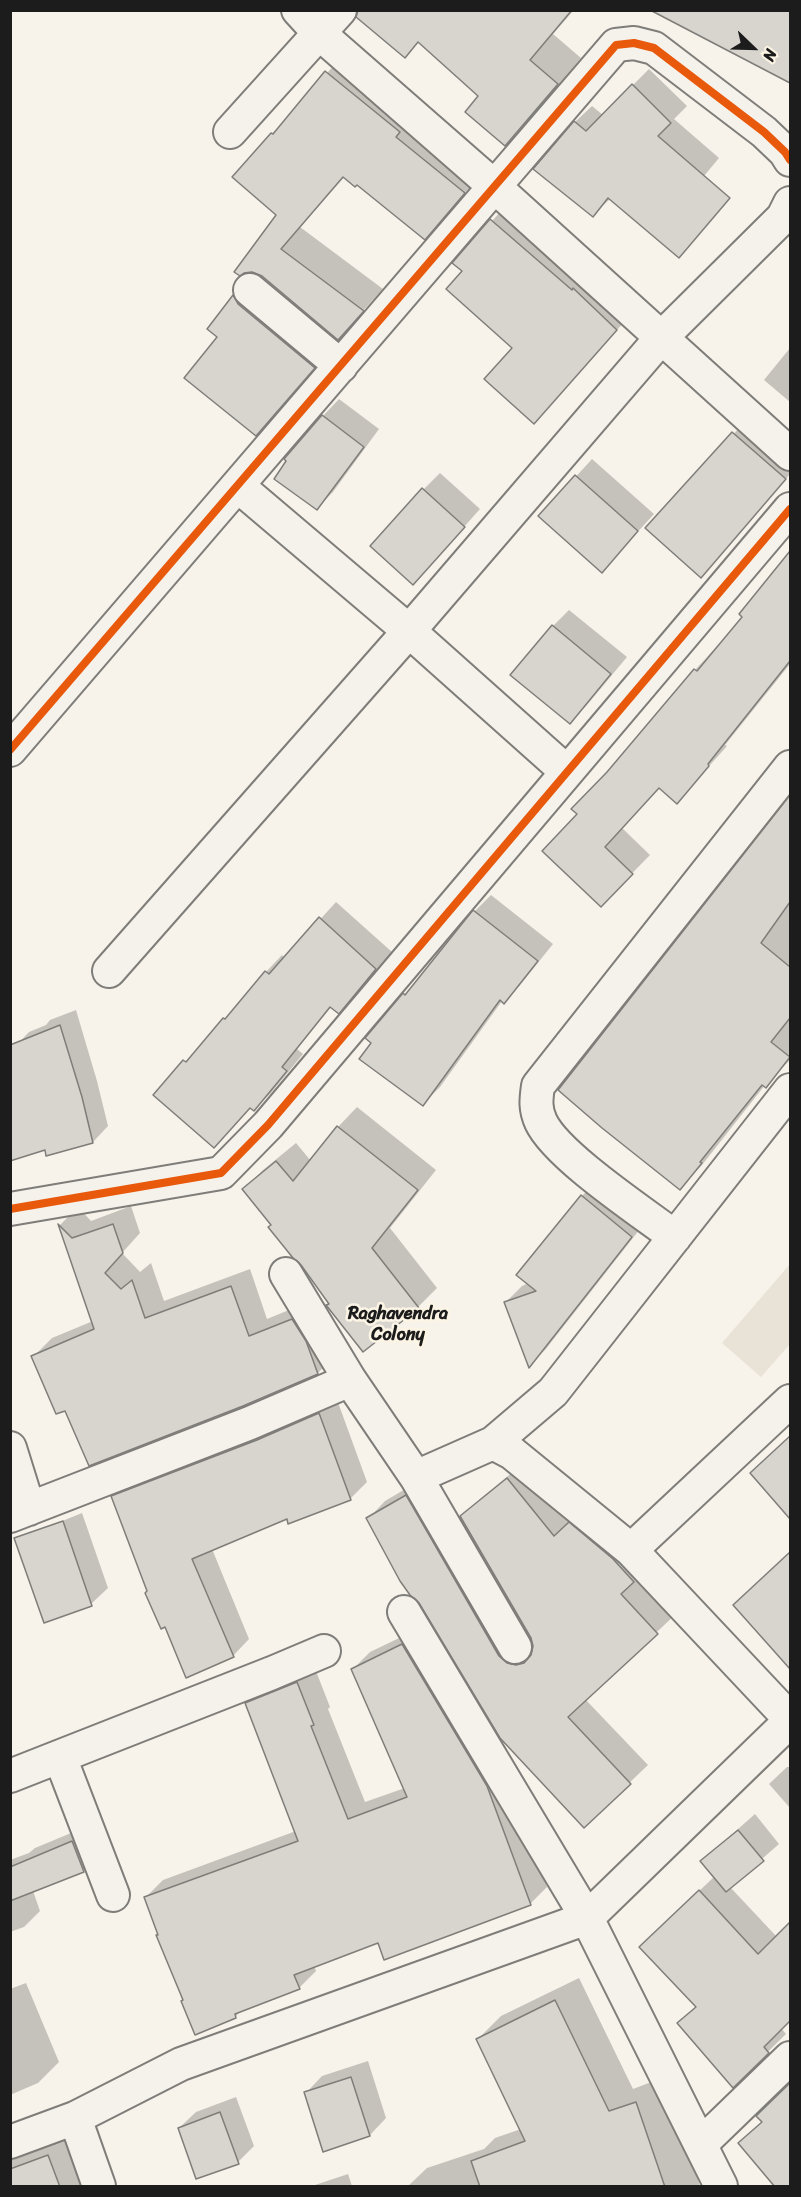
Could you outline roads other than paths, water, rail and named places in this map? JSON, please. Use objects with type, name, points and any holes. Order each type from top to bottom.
[{"type":"street","points":[[298,10],[320,34],[495,187],[790,454]]},
{"type":"street","points":[[230,132],[340,10]]},
{"type":"street","points":[[10,750],[495,187],[597,64],[616,45],[634,43],[654,48],[764,132],[790,160]]},
{"type":"street","points":[[109,971],[409,631],[661,338],[783,217],[790,203]]},
{"type":"street","points":[[250,290],[341,366]]},
{"type":"street","points":[[238,486],[409,631],[567,772]]},
{"type":"street","points":[[10,1209],[221,1173],[268,1125],[790,509]]},
{"type":"street","points":[[675,1237],[591,1174],[551,1139],[540,1122],[535,1104],[538,1086],[790,767]]},
{"type":"street","points":[[416,1477],[494,1443],[553,1392],[790,1090]]},
{"type":"street","points":[[286,1274],[350,1380],[416,1477],[515,1647]]},
{"type":"street","points":[[10,1448],[20,1513],[250,1423],[350,1380]]},
{"type":"street","points":[[631,1550],[790,1401]]},
{"type":"street","points":[[10,2142],[75,2118],[181,2064],[587,1917],[790,1720],[631,1550],[528,1464],[494,1443]]},
{"type":"street","points":[[404,1611],[587,1917],[721,2187]]},
{"type":"street","points":[[10,1776],[324,1651]]},
{"type":"street","points":[[60,1757],[112,1895]]},
{"type":"street","points":[[701,2144],[790,2058]]},
{"type":"street","points":[[75,2118],[99,2187]]},
{"type":"district","name":"Raghavendra Colony","points":[[398,1324]]}]
